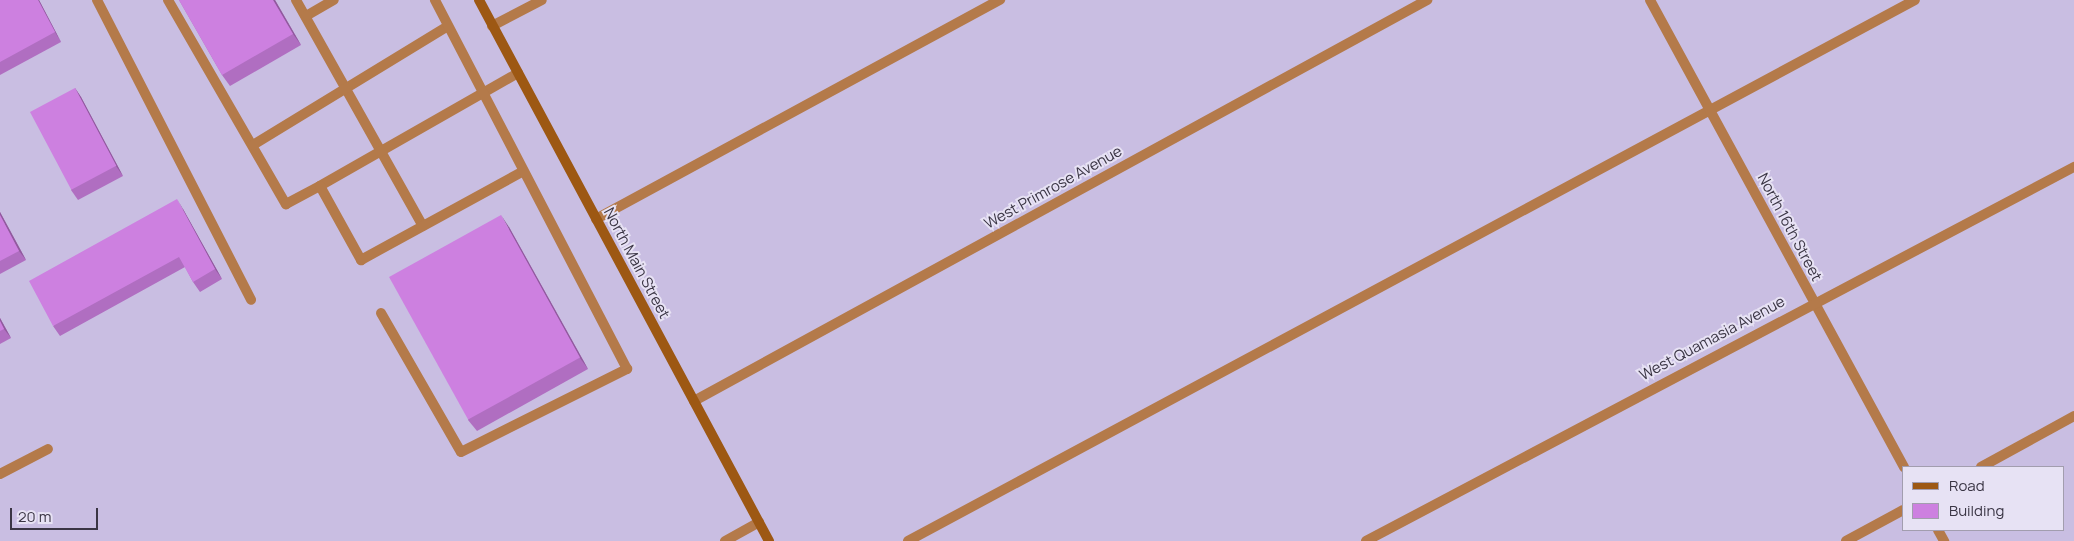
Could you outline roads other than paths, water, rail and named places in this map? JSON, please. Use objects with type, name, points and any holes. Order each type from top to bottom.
[{"type":"street","points":[[97,0],[251,300]]},
{"type":"street","points":[[168,0],[286,204],[483,90],[518,73]]},
{"type":"street","points":[[296,0],[423,226]]},
{"type":"street","points":[[306,16],[334,0]]},
{"type":"street","points":[[381,313],[461,452],[627,369],[522,172],[483,90],[435,0]]},
{"type":"street","name":"North Main Street","points":[[478,0],[769,541]]},
{"type":"street","points":[[492,26],[542,0]]},
{"type":"street","points":[[596,219],[1000,0]]},
{"type":"street","name":"West Primrose Avenue","points":[[694,401],[1427,0]]},
{"type":"street","name":"North 16th Street","points":[[1650,0],[1903,466]]},
{"type":"street","points":[[908,541],[1711,112],[1915,0]]},
{"type":"street","points":[[252,146],[448,26]]},
{"type":"street","name":"West Quamasia Avenue","points":[[1366,541],[1813,301],[2074,167]]},
{"type":"street","points":[[320,186],[361,260],[522,172]]},
{"type":"street","points":[[1983,466],[2074,416]]},
{"type":"street","points":[[0,474],[48,449]]},
{"type":"street","points":[[1846,541],[1902,511]]},
{"type":"street","points":[[725,541],[759,522]]}]
